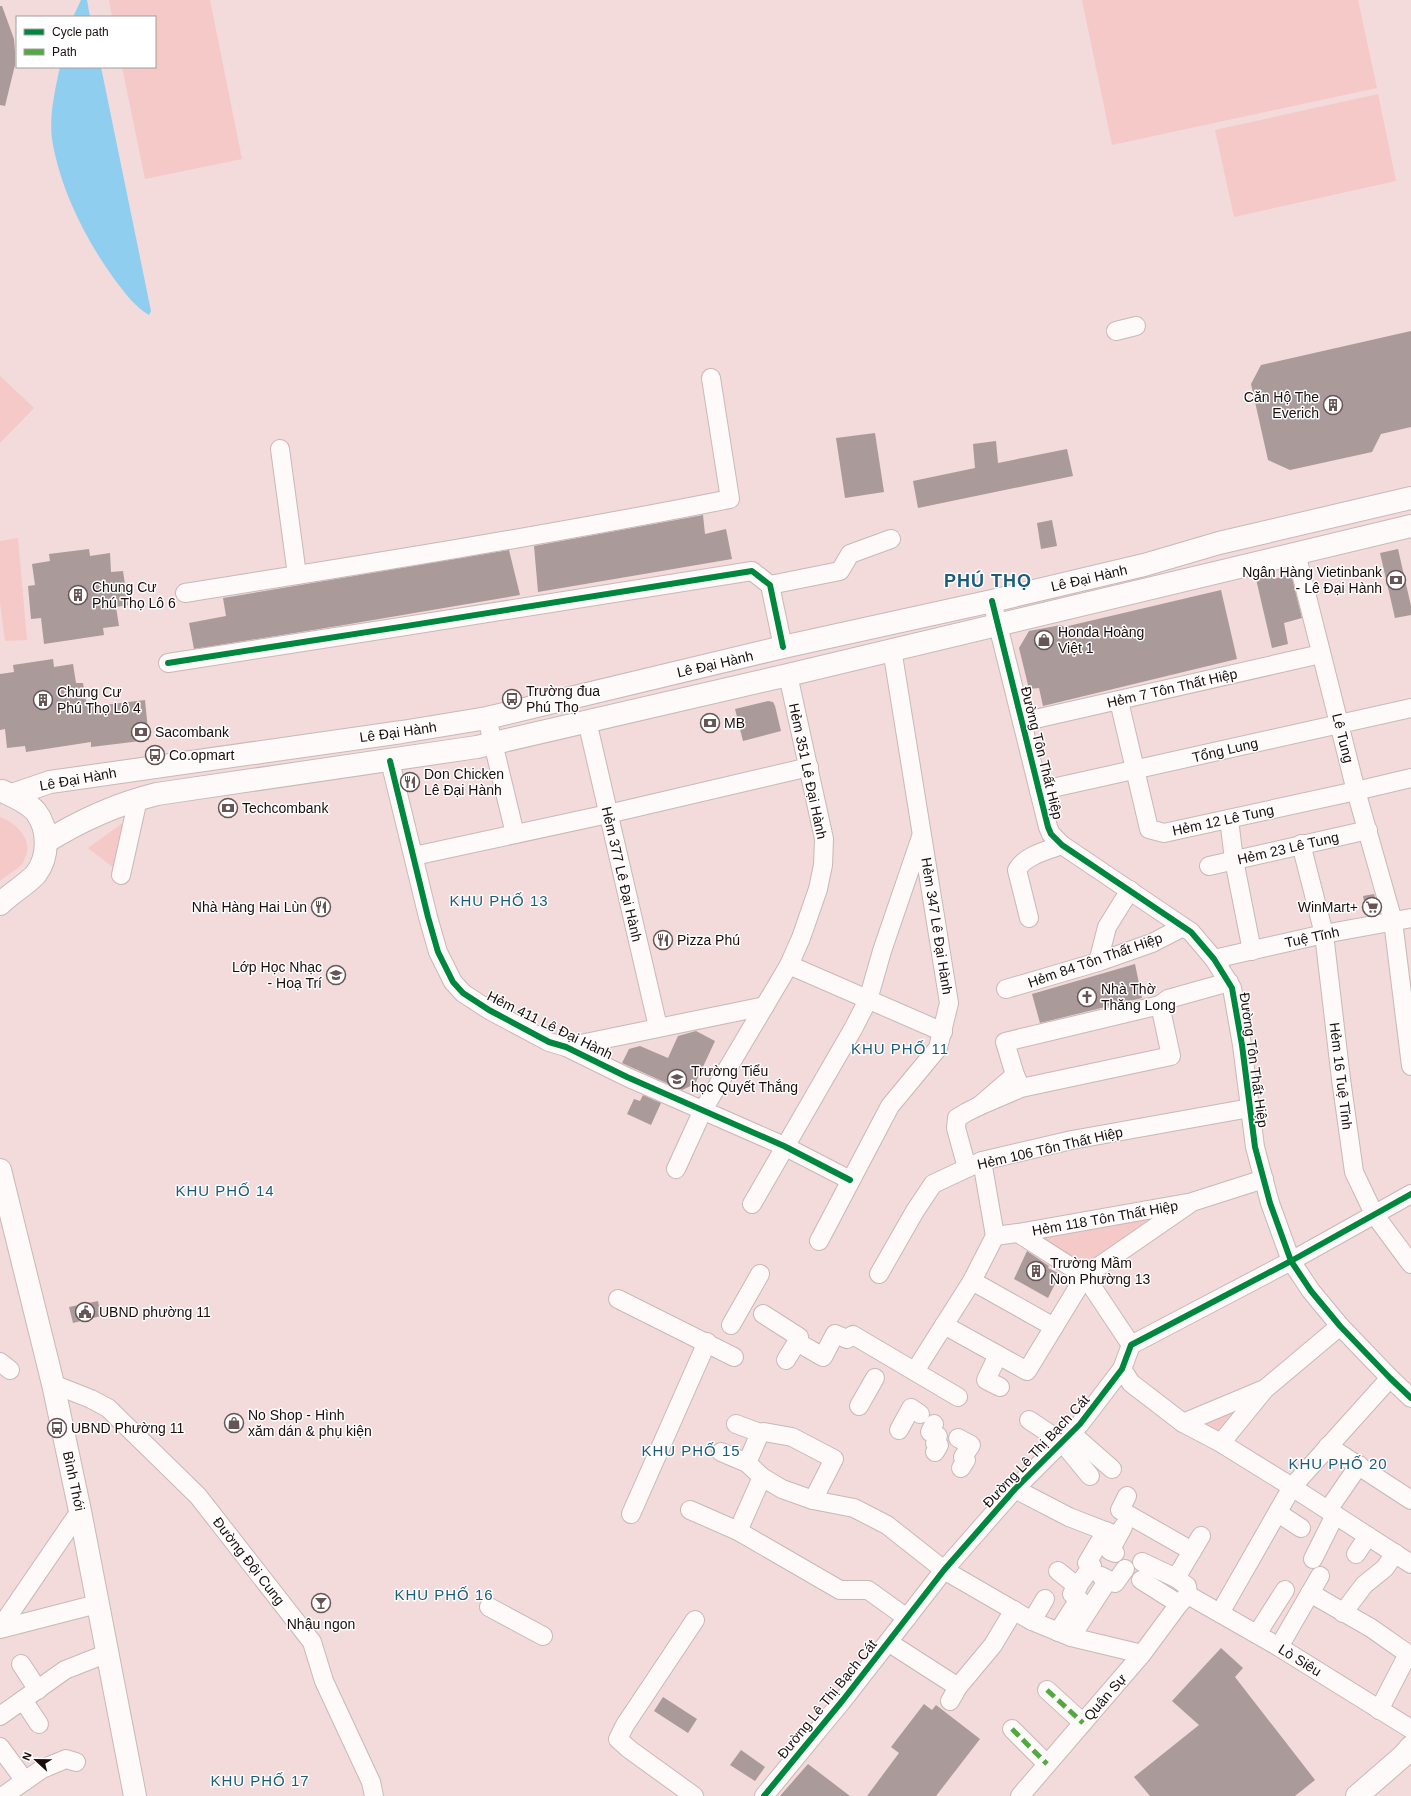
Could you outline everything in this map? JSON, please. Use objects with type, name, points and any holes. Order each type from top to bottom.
[{"type":"main road","name":"Lê Đại Hành","points":[[6,792],[50,782],[402,732],[487,718],[783,647],[1144,564],[1219,543],[1411,498]]},
{"type":"main road","name":"Lê Đại Hành","points":[[46,842],[87,819],[138,799],[176,791],[390,761],[493,743],[788,675],[1411,526]]},
{"type":"main road","points":[[783,647],[788,675]]},
{"type":"main road","points":[[0,904],[36,873],[44,857],[46,842],[44,825],[36,812],[6,792]]},
{"type":"main road","name":"Bình Thới","points":[[0,1170],[2,1192],[53,1384],[80,1511],[135,1796]]},
{"type":"main road","points":[[1357,1796],[1403,1756],[1411,1747]]},
{"type":"street","points":[[1116,331],[1136,326]]},
{"type":"street","points":[[185,593],[624,520],[730,499],[711,378]]},
{"type":"street","points":[[280,448],[297,575]]},
{"type":"street","points":[[770,585],[840,571],[850,554],[891,539]]},
{"type":"street","name":"Lê Tung","points":[[1296,553],[1356,791],[1393,921],[1411,1066]]},
{"type":"street","points":[[168,663],[380,631],[752,571],[770,585],[783,647]]},
{"type":"street","name":"Đường Tôn Thất Hiệp","points":[[992,600],[1051,834],[1062,845],[1191,932],[1214,959],[1229,982],[1232,988],[1255,1147],[1270,1203],[1291,1260],[1311,1291],[1340,1326],[1411,1398]]},
{"type":"street","name":"Hẻm 347 Lê Đại Hành","points":[[819,1241],[890,1106],[938,1048],[949,1003],[892,649]]},
{"type":"street","name":"Hẻm 7 Tôn Thất Hiệp","points":[[1022,722],[1321,654]]},
{"type":"street","name":"Hẻm 351 Lê Đại Hành","points":[[676,1169],[703,1110],[789,965],[811,914],[823,865],[824,839],[788,675]]},
{"type":"street","points":[[1119,700],[1136,771]]},
{"type":"street","name":"Tổng Lung","points":[[1039,791],[1136,771],[1411,708]]},
{"type":"street","points":[[487,718],[515,834]]},
{"type":"street","name":"Hẻm 377 Lê Đại Hành","points":[[586,722],[658,1027]]},
{"type":"street","name":"Hẻm 411 Lê Đại Hành","points":[[390,761],[438,952],[454,982],[463,993],[475,1002],[549,1042],[566,1047],[627,1077],[784,1146],[850,1180]]},
{"type":"street","points":[[414,856],[608,814],[809,767]]},
{"type":"street","name":"Hẻm 12 Lê Tung","points":[[1136,771],[1149,829],[1164,833],[1411,778]]},
{"type":"street","points":[[121,875],[138,799]]},
{"type":"street","points":[[1228,819],[1234,860],[1252,951]]},
{"type":"street","name":"Hẻm 23 Lê Tung","points":[[1209,866],[1368,830]]},
{"type":"street","points":[[752,1204],[784,1146],[853,1029],[868,1000],[882,950],[922,835]]},
{"type":"street","name":"Hẻm 16 Tuệ Tĩnh","points":[[1301,844],[1324,934],[1341,1079],[1354,1172],[1374,1214],[1411,1264]]},
{"type":"street","points":[[1029,918],[1017,870],[1020,864],[1062,845]]},
{"type":"street","points":[[1098,962],[1106,927],[1130,890]]},
{"type":"street","name":"Tuệ Tĩnh","points":[[1214,959],[1324,934],[1411,918]]},
{"type":"street","name":"Hẻm 84 Tôn Thất Hiệp","points":[[1006,990],[1152,944],[1183,927]]},
{"type":"street","points":[[789,965],[943,1032]]},
{"type":"street","points":[[1018,1082],[1005,1042],[1160,1005],[1168,999],[1229,982]]},
{"type":"street","points":[[915,1371],[972,1281],[995,1236],[975,1165],[962,1155],[956,1128],[957,1118],[1018,1082],[1171,1056],[1160,1005]]},
{"type":"street","points":[[566,1047],[765,1006]]},
{"type":"street","name":"Hẻm 106 Tôn Thất Hiệp","points":[[879,1274],[914,1211],[933,1184],[975,1165],[1072,1140],[1250,1108]]},
{"type":"street","points":[[944,1325],[1027,1371],[1085,1276],[1192,1202],[1264,1179]]},
{"type":"street","points":[[1018,1233],[1085,1276],[1131,1345],[1411,1194]]},
{"type":"street","name":"Hẻm 118 Tôn Thất Hiệp","points":[[995,1236],[1192,1202]]},
{"type":"street","points":[[731,1325],[760,1274]]},
{"type":"street","points":[[972,1281],[1054,1326]]},
{"type":"street","points":[[618,1299],[707,1342],[734,1357]]},
{"type":"street","points":[[763,1314],[800,1338],[786,1360]]},
{"type":"street","points":[[1221,1443],[1265,1389],[1340,1326]]},
{"type":"street","points":[[797,1342],[823,1357],[835,1334],[847,1339],[852,1335],[958,1397]]},
{"type":"street","points":[[631,1514],[707,1342]]},
{"type":"street","name":"Đường Lê Thị Bạch Cát","points":[[765,1796],[843,1700],[944,1570],[1015,1489],[1080,1424],[1122,1369],[1131,1345]]},
{"type":"street","points":[[998,1355],[986,1380],[1000,1387]]},
{"type":"street","points":[[1122,1369],[1131,1384],[1183,1423],[1221,1443],[1332,1512],[1411,1564]]},
{"type":"street","points":[[859,1406],[875,1378]]},
{"type":"street","points":[[1220,1613],[1292,1487],[1390,1378]]},
{"type":"street","name":"Đường Đội Cung","points":[[53,1384],[91,1399],[108,1408],[191,1489],[312,1642],[324,1681],[371,1782],[374,1796]]},
{"type":"street","points":[[1183,1423],[1265,1389]]},
{"type":"street","points":[[899,1430],[911,1408],[927,1419],[930,1432],[938,1436],[935,1443],[939,1445],[935,1452]]},
{"type":"street","points":[[1029,1420],[1067,1438],[1112,1469]]},
{"type":"street","points":[[736,1424],[760,1433],[764,1432],[792,1437],[834,1460],[813,1500]]},
{"type":"street","points":[[747,1463],[760,1433]]},
{"type":"street","points":[[958,1438],[971,1445],[963,1457],[966,1460],[961,1468]]},
{"type":"street","points":[[1067,1438],[1090,1476]]},
{"type":"street","points":[[1328,1446],[1411,1500]]},
{"type":"street","points":[[721,1452],[747,1463],[762,1477],[782,1489],[813,1500],[854,1508],[887,1525],[944,1570],[1032,1621],[1064,1635],[1142,1654]]},
{"type":"street","points":[[1313,1559],[1332,1512],[1359,1465]]},
{"type":"street","points":[[738,1531],[762,1477]]},
{"type":"street","points":[[1015,1489],[1113,1540]]},
{"type":"street","points":[[1127,1496],[1120,1510],[1196,1544],[1176,1578],[1187,1586],[1184,1599]]},
{"type":"street","points":[[690,1510],[738,1531],[840,1590],[868,1590],[907,1618]]},
{"type":"street","points":[[0,1628],[80,1511]]},
{"type":"street","points":[[1064,1635],[1079,1599],[1072,1594],[1092,1566],[1087,1563],[1113,1540],[1130,1515]]},
{"type":"street","points":[[1274,1519],[1301,1528]]},
{"type":"street","points":[[1356,1554],[1368,1536]]},
{"type":"street","points":[[1344,1613],[1364,1585],[1385,1568],[1395,1553]]},
{"type":"street","points":[[1090,1570],[1115,1583],[1125,1569]]},
{"type":"street","points":[[1058,1570],[1078,1587]]},
{"type":"street","name":"Lò Siêu","points":[[1176,1578],[1141,1571],[1184,1599],[1220,1613],[1279,1646],[1411,1729]]},
{"type":"street","points":[[1279,1646],[1320,1576]]},
{"type":"street","points":[[1064,1635],[1108,1580]]},
{"type":"street","points":[[1257,1634],[1285,1590]]},
{"type":"street","points":[[1310,1593],[1371,1628],[1408,1654],[1379,1710]]},
{"type":"street","points":[[1032,1621],[1045,1599]]},
{"type":"street","name":"Quân Sự","points":[[1020,1796],[1142,1654],[1184,1599]]},
{"type":"street","points":[[0,1628],[97,1604]]},
{"type":"street","points":[[489,1607],[543,1636]]},
{"type":"street","points":[[888,1642],[954,1694],[994,1645],[1014,1610]]},
{"type":"street","points":[[694,1796],[618,1738],[625,1725],[695,1620]]},
{"type":"street","points":[[0,1716],[65,1670],[108,1654]]},
{"type":"street","points":[[21,1664],[40,1724]]},
{"type":"street","points":[[1047,1690],[1083,1723]]},
{"type":"street","points":[[1012,1729],[1047,1764]]},
{"type":"street","points":[[0,1747],[25,1781]]},
{"type":"street","points":[[3,1796],[42,1769],[66,1759],[76,1762]]},
{"type":"shaded area","points":[[109,0],[210,0],[242,159],[145,179],[122,68],[156,68],[156,16],[112,16]]},
{"type":"shaded area","points":[[1082,0],[1358,0],[1377,88],[1112,145]]},
{"type":"shaded area","points":[[1378,94],[1396,181],[1234,217],[1215,130]]},
{"type":"shaded area","points":[[0,376],[34,408],[0,443]]},
{"type":"shaded area","points":[[18,538],[27,640],[5,641],[0,603],[0,541]]},
{"type":"shaded area","points":[[0,817],[18,828],[26,840],[27,854],[22,864],[0,881]]},
{"type":"shaded area","points":[[131,817],[115,869],[88,848]]},
{"type":"shaded area","points":[[1170,1211],[1081,1268],[1031,1235]]},
{"type":"shaded area","points":[[1250,1399],[1214,1442],[1189,1426]]},
{"type":"water","points":[[81,0],[87,0],[90,16],[73,16]]},
{"type":"water","points":[[60,68],[101,68],[151,311],[149,315],[130,299],[104,265],[84,231],[68,195],[56,158],[51,130],[56,85]]},
{"type":"building","points":[[0,6],[2,6],[14,39],[15,52],[15,65],[5,106],[0,105]]},
{"type":"building","name":"Căn Hộ The Everich","points":[[1411,331],[1411,427],[1381,434],[1372,452],[1290,470],[1268,460],[1251,384],[1261,365]]},
{"type":"building","points":[[875,433],[884,492],[845,498],[836,438]]},
{"type":"building","points":[[996,441],[998,463],[1067,449],[1073,476],[918,508],[913,481],[975,468],[973,444]]},
{"type":"building","points":[[703,515],[705,534],[726,529],[732,559],[538,592],[534,546]]},
{"type":"building","points":[[1052,520],[1057,546],[1041,549],[1037,523]]},
{"type":"building","name":"Chung Cư Phú Thọ Lô 6","points":[[89,549],[90,556],[110,553],[111,572],[123,571],[128,605],[116,607],[119,626],[103,628],[104,635],[44,644],[41,618],[31,619],[28,586],[35,585],[32,564],[50,561],[49,554]]},
{"type":"building","name":"Ngân Hàng Vietinbank - Lê Đại Hành","points":[[1398,549],[1411,606],[1411,615],[1395,618],[1380,553]]},
{"type":"building","points":[[509,550],[520,595],[194,649],[189,623],[226,616],[223,598]]},
{"type":"building","points":[[1291,574],[1302,618],[1284,623],[1288,644],[1272,648],[1256,579],[1273,575],[1274,579]]},
{"type":"building","points":[[1221,590],[1237,659],[1043,706],[1039,688],[1029,689],[1019,648],[1029,631],[1061,625],[1064,627]]},
{"type":"building","name":"Chung Cư Phú Thọ Lô 4","points":[[53,659],[54,667],[73,664],[76,683],[83,683],[87,707],[145,700],[149,740],[91,747],[91,742],[26,752],[25,746],[7,748],[5,729],[0,730],[0,674],[14,672],[13,665]]},
{"type":"building","points":[[768,701],[773,702],[775,706],[781,731],[743,741],[735,709]]},
{"type":"building","name":"WinMart+","points":[[1374,894],[1380,913],[1367,915],[1363,896]]},
{"type":"building","name":"Nhà Thờ Thăng Long","points":[[1135,964],[1142,998],[1040,1023],[1032,994]]},
{"type":"building","points":[[696,1031],[715,1041],[695,1084],[682,1090],[622,1063],[629,1049],[640,1046],[668,1058],[678,1036]]},
{"type":"building","points":[[643,1095],[661,1103],[651,1125],[627,1114],[634,1099],[640,1101]]},
{"type":"building","name":"Trường Mầm Non Phường 13","points":[[1027,1251],[1049,1266],[1048,1268],[1060,1274],[1048,1298],[1014,1279]]},
{"type":"building","name":"UBND phường 11","points":[[98,1301],[101,1316],[73,1323],[69,1307]]},
{"type":"building","points":[[1221,1648],[1243,1668],[1235,1677],[1315,1780],[1295,1796],[1150,1796],[1134,1777],[1199,1725],[1172,1701]]},
{"type":"building","points":[[663,1697],[697,1719],[688,1733],[654,1711]]},
{"type":"building","points":[[924,1704],[932,1710],[936,1705],[980,1739],[936,1796],[867,1796],[899,1753],[891,1747]]},
{"type":"building","points":[[741,1750],[765,1767],[755,1781],[730,1765]]},
{"type":"building","points":[[808,1764],[850,1796],[780,1796]]},
{"type":"marked path","points":[[1047,1690],[1083,1723]]},
{"type":"marked path","points":[[1012,1729],[1047,1764]]},
{"type":"cycle path","points":[[168,663],[752,571],[770,585],[783,647]]},
{"type":"cycle path","points":[[992,601],[1051,834],[1062,845],[1191,932],[1214,959],[1232,988],[1242,1045],[1255,1147],[1270,1203],[1291,1261],[1311,1291],[1340,1326],[1411,1398]]},
{"type":"cycle path","points":[[390,761],[438,952],[453,982],[463,993],[489,1010],[549,1042],[566,1047],[627,1077],[784,1146],[850,1180]]},
{"type":"cycle path","points":[[764,1796],[843,1700],[944,1570],[1015,1489],[1080,1424],[1122,1369],[1131,1345],[1291,1261],[1411,1194]]},
{"type":"place","name":"Căn Hộ The Everich","points":[[1333,405]]},
{"type":"place","name":"Ngân Hàng Vietinbank - Lê Đại Hành","points":[[1396,580]]},
{"type":"place","name":"Chung Cư Phú Thọ Lô 6","points":[[78,595]]},
{"type":"place","name":"Honda Hoàng Việt 1","points":[[1044,640]]},
{"type":"place","name":"Trường đua Phú Thọ","points":[[512,699]]},
{"type":"place","name":"Chung Cư Phú Thọ Lô 4","points":[[43,700]]},
{"type":"place","name":"MB","points":[[710,723]]},
{"type":"place","name":"Sacombank","points":[[141,732]]},
{"type":"place","name":"Co.opmart","points":[[155,755]]},
{"type":"place","name":"Don Chicken Lê Đại Hành","points":[[410,782]]},
{"type":"place","name":"Techcombank","points":[[228,808]]},
{"type":"place","name":"Nhà Hàng Hai Lùn","points":[[321,907]]},
{"type":"place","name":"WinMart+","points":[[1372,907]]},
{"type":"place","name":"Pizza Phú","points":[[663,940]]},
{"type":"place","name":"Lớp Học Nhạc - Hoạ Trí","points":[[336,975]]},
{"type":"place","name":"Nhà Thờ Thăng Long","points":[[1087,997]]},
{"type":"place","name":"Trường Tiểu học Quyết Thắng","points":[[677,1079]]},
{"type":"place","name":"Trường Mầm Non Phường 13","points":[[1036,1271]]},
{"type":"place","name":"UBND phường 11","points":[[85,1312]]},
{"type":"place","name":"No Shop - Hình xăm dán & phụ kiện","points":[[234,1423]]},
{"type":"place","name":"UBND Phường 11","points":[[57,1428]]},
{"type":"place","name":"Nhậu ngon","points":[[321,1603]]},
{"type":"district","name":"PHÚ THỌ","points":[[988,581]]},
{"type":"district","name":"KHU PHỐ 13","points":[[499,901]]},
{"type":"district","name":"KHU PHỐ 11","points":[[900,1049]]},
{"type":"district","name":"KHU PHỐ 14","points":[[225,1191]]},
{"type":"district","name":"KHU PHỐ 15","points":[[691,1451]]},
{"type":"district","name":"KHU PHỐ 20","points":[[1338,1464]]},
{"type":"district","name":"KHU PHỐ 16","points":[[444,1595]]},
{"type":"district","name":"KHU PHỐ 17","points":[[260,1781]]}]
